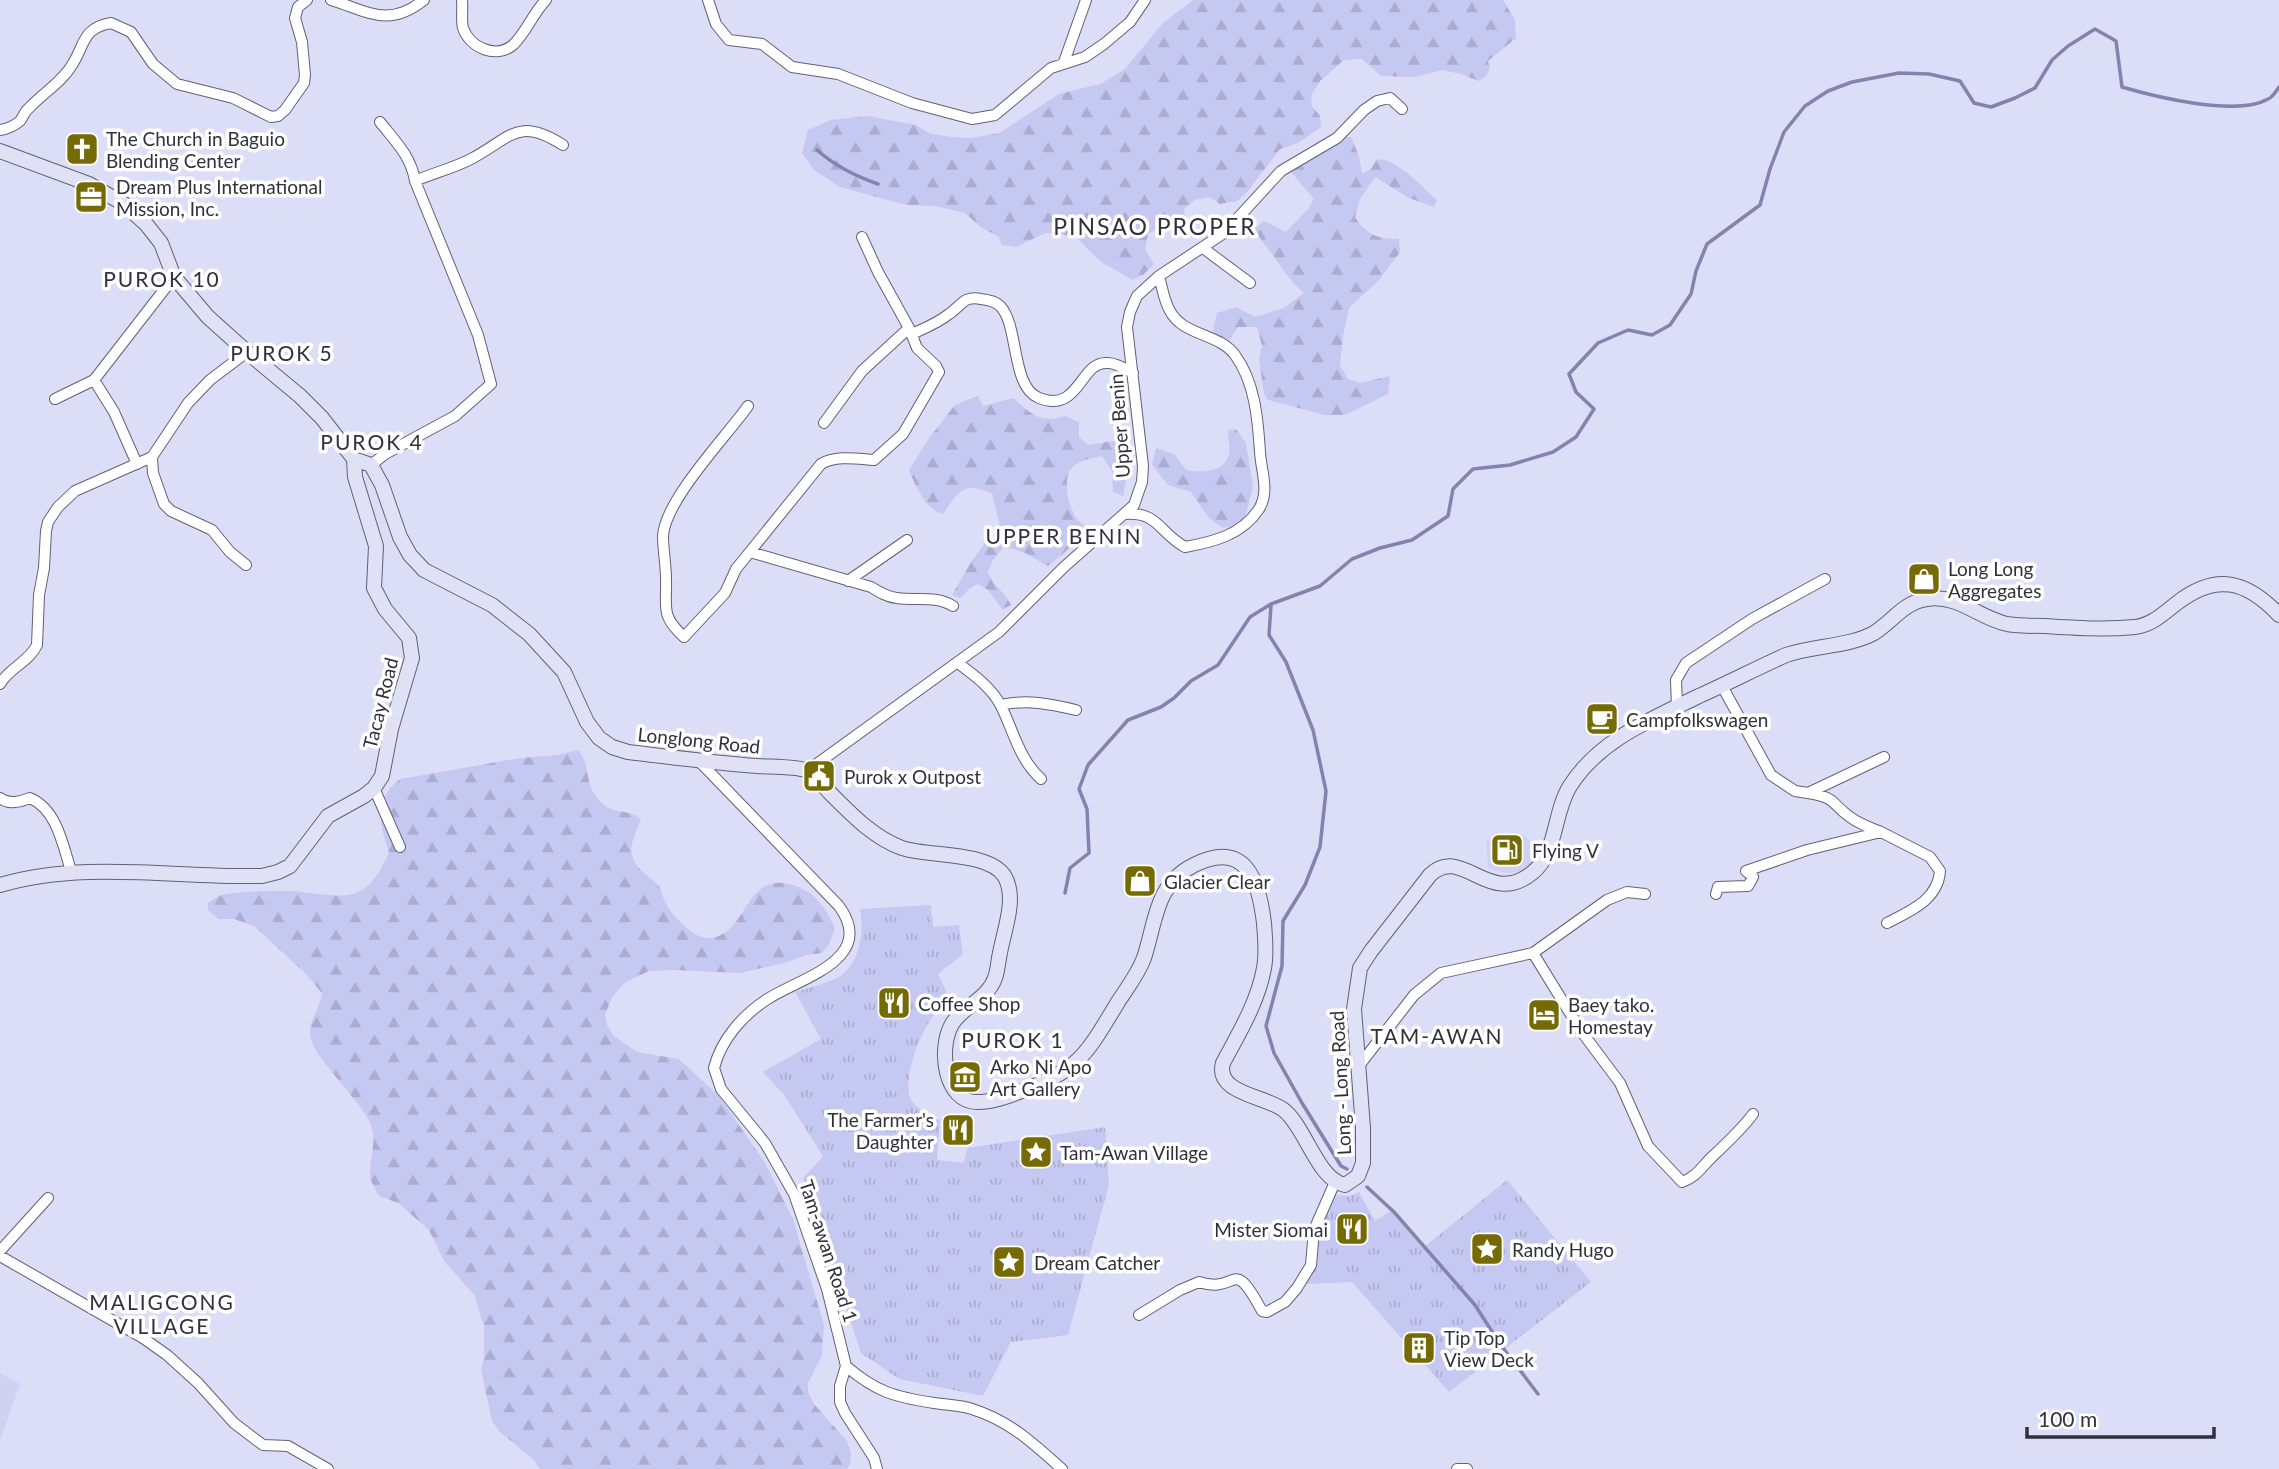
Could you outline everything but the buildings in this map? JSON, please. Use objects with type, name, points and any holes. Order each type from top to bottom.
[{"type":"main road","name":"Tacay Road","points":[[0,152],[89,184],[124,204],[146,224],[161,243],[174,277],[208,317],[315,411],[354,459],[355,477],[376,546],[374,588],[385,609],[409,638],[412,658],[391,729],[382,776],[374,788]]},
{"type":"main road","points":[[354,459],[372,465]]},
{"type":"main road","name":"Longlong Road","points":[[372,465],[400,537],[410,555],[424,570],[492,605],[529,634],[564,672],[587,722],[598,738],[612,747],[628,752],[807,771]]},
{"type":"main road","name":"Long - Long Road","points":[[807,771],[845,808],[885,840],[910,851],[980,861],[994,866],[1004,874],[1010,904],[996,976],[982,997],[953,1022],[946,1041],[945,1063],[952,1085],[958,1095],[969,1101],[981,1102],[1004,1097],[1042,1084],[1072,1067],[1091,1046],[1139,970],[1158,905],[1171,882],[1195,864],[1214,859],[1232,859],[1243,865],[1258,887],[1265,956],[1257,993],[1223,1063],[1222,1075],[1226,1082],[1238,1090],[1270,1101],[1284,1110],[1296,1124],[1325,1171],[1335,1182],[1349,1184],[1358,1176],[1363,1163],[1354,1009],[1360,968],[1371,950],[1430,875],[1442,866],[1455,865],[1483,880],[1507,884],[1532,873],[1549,852],[1562,802],[1570,787],[1584,768],[1632,729],[1786,655],[1806,648],[1868,636],[1883,627],[1909,604],[1923,599],[1951,600],[2010,625],[2124,628],[2152,622],[2196,591],[2219,584],[2231,584],[2252,591],[2279,615]]},
{"type":"main road","points":[[0,885],[26,877],[72,874],[228,877],[278,873],[290,866],[328,816],[374,788]]},
{"type":"street","points":[[0,130],[19,121],[27,110],[58,82],[72,66],[80,46],[91,31],[111,23],[131,32],[153,64],[177,85],[233,98],[271,117],[278,116],[304,83],[302,41],[295,18],[298,7],[307,0]]},
{"type":"street","points":[[331,0],[365,12],[397,16],[424,0]]},
{"type":"street","points":[[462,0],[463,29],[479,46],[497,53],[513,44],[546,0]]},
{"type":"street","points":[[708,0],[716,24],[729,40],[762,44],[792,67],[838,74],[912,103],[972,119],[995,115],[1051,68],[1085,57],[1104,44],[1130,22],[1145,0]]},
{"type":"street","points":[[1064,62],[1086,0]]},
{"type":"street","name":"Upper Benin","points":[[807,771],[999,632],[1064,567],[1134,505],[1139,495],[1143,466],[1127,327],[1137,296],[1159,276],[1224,233],[1264,188],[1292,163],[1337,138],[1364,110],[1377,101],[1390,98],[1402,109]]},
{"type":"street","points":[[372,465],[385,454],[455,416],[491,384],[478,335],[408,158],[380,122]]},
{"type":"street","points":[[415,181],[468,161],[519,131],[532,130],[545,134],[563,145]]},
{"type":"street","points":[[748,406],[680,494],[666,521],[663,537],[666,585],[664,607],[666,617],[684,637],[725,593],[736,569],[821,464],[838,458],[874,460],[903,434],[939,372],[917,348],[911,331],[862,237]]},
{"type":"street","points":[[1203,248],[1250,283]]},
{"type":"street","points":[[1126,514],[1140,513],[1148,516],[1185,547],[1213,541],[1239,531],[1258,510],[1265,495],[1256,407],[1240,363],[1226,345],[1184,326],[1174,318],[1168,309],[1159,276]]},
{"type":"street","points":[[55,399],[94,380],[174,277]]},
{"type":"street","points":[[824,424],[862,371],[878,354],[911,331],[937,322],[966,300],[974,298],[988,300],[1002,307],[1022,377],[1027,388],[1040,399],[1055,401],[1070,395],[1092,368],[1100,364],[1109,363],[1133,373]]},
{"type":"street","points":[[0,684],[1,680],[34,652],[37,645],[39,595],[48,522],[58,507],[75,491],[152,457],[188,403],[210,380],[247,352]]},
{"type":"street","points":[[94,380],[114,412],[136,464]]},
{"type":"street","points":[[152,457],[153,473],[164,504],[171,511],[212,530],[230,552],[247,565]]},
{"type":"street","points":[[848,581],[907,540]]},
{"type":"street","points":[[750,552],[871,587],[897,598],[935,599],[953,606]]},
{"type":"street","points":[[1677,707],[1676,680],[1686,663],[1752,619],[1825,579]]},
{"type":"street","points":[[958,663],[989,689],[1001,705],[1022,756],[1031,771],[1041,779]]},
{"type":"street","points":[[1722,686],[1771,775],[1795,791],[1823,795],[1836,802],[1847,816],[1930,857],[1938,865],[1940,871],[1937,889],[1911,911],[1886,923]]},
{"type":"street","points":[[1001,705],[1034,701],[1076,710]]},
{"type":"street","points":[[1808,793],[1884,757]]},
{"type":"street","name":"Tam-awan Road 1","points":[[698,760],[839,906],[851,928],[848,942],[833,964],[819,974],[764,1001],[738,1024],[724,1041],[714,1068],[721,1089],[765,1143],[794,1194],[827,1289],[846,1366],[840,1386],[840,1402],[874,1458],[877,1469]]},
{"type":"street","points":[[374,788],[400,847]]},
{"type":"street","points":[[0,799],[5,802],[21,802],[30,798],[42,803],[55,823],[72,874]]},
{"type":"street","points":[[1716,894],[1718,887],[1748,886],[1754,877],[1746,871],[1807,850],[1881,832]]},
{"type":"street","points":[[1358,1067],[1414,995],[1441,973],[1533,953],[1607,900],[1627,892],[1645,894]]},
{"type":"street","points":[[1533,953],[1581,1031],[1620,1083],[1648,1146],[1682,1182],[1701,1171],[1711,1158],[1735,1137],[1753,1114]]},
{"type":"street","points":[[1139,1315],[1180,1290],[1199,1283],[1211,1286],[1237,1278],[1245,1281],[1262,1311],[1267,1312],[1278,1307],[1297,1288],[1311,1265],[1314,1230],[1335,1182]]},
{"type":"street","points":[[48,1198],[0,1253],[144,1338],[198,1383],[234,1423],[262,1445],[288,1446],[328,1469]]},
{"type":"street","points":[[846,1366],[882,1392],[972,1409],[1006,1423],[1030,1439],[1062,1469]]},
{"type":"street","points":[[1457,1469],[1467,1469]]},
{"type":"shaded area","points":[[1524,835],[1539,851],[1534,862],[1522,871],[1510,873],[1488,868],[1486,841]]},
{"type":"shaded area","points":[[0,1373],[20,1384],[0,1441]]},
{"type":"green space","points":[[1193,0],[1503,0],[1515,20],[1516,38],[1488,61],[1490,68],[1486,76],[1479,81],[1442,70],[1414,77],[1381,76],[1362,59],[1344,60],[1320,81],[1312,94],[1311,105],[1320,116],[1321,127],[1298,143],[1280,149],[1248,191],[1237,201],[1220,204],[1209,197],[1195,200],[1184,209],[1188,234],[1181,236],[1165,225],[1148,234],[1145,249],[1154,264],[1143,275],[1132,280],[1100,261],[1075,236],[1045,233],[1016,247],[1002,245],[998,236],[982,228],[965,213],[935,206],[906,205],[840,187],[814,170],[802,153],[808,130],[831,120],[867,116],[916,125],[931,134],[952,137],[972,138],[999,133],[1059,94],[1100,84],[1125,69],[1163,23]]},
{"type":"green space","points":[[1343,137],[1351,137],[1362,173],[1371,169],[1377,159],[1385,160],[1402,169],[1437,200],[1434,207],[1409,198],[1375,177],[1360,199],[1355,217],[1359,223],[1373,235],[1399,239],[1400,252],[1379,280],[1349,308],[1340,365],[1348,379],[1360,383],[1390,376],[1388,394],[1345,415],[1325,415],[1268,400],[1264,394],[1259,359],[1262,346],[1257,327],[1238,327],[1228,342],[1219,340],[1213,331],[1217,313],[1236,307],[1255,317],[1284,308],[1304,293],[1288,276],[1255,228],[1264,221],[1286,232],[1314,199],[1290,171]]},
{"type":"green space","points":[[978,396],[983,406],[1014,398],[1037,416],[1049,419],[1065,416],[1079,422],[1079,437],[1088,445],[1121,440],[1128,460],[1123,496],[1113,492],[1112,471],[1102,456],[1081,461],[1071,469],[1067,481],[1070,505],[1076,518],[1090,527],[1048,566],[1021,551],[1009,548],[1003,548],[993,560],[988,572],[1011,605],[1003,610],[988,590],[978,584],[960,598],[952,595],[984,544],[998,531],[999,522],[992,494],[974,488],[963,490],[943,514],[926,502],[909,470],[929,438],[955,405]]},
{"type":"green space","points":[[1236,429],[1246,443],[1253,486],[1246,515],[1237,524],[1223,528],[1209,518],[1191,492],[1168,485],[1152,465],[1156,448],[1175,455],[1186,470],[1205,471],[1218,468],[1227,460],[1229,453],[1228,430]]},
{"type":"green space","points":[[578,750],[597,798],[612,810],[632,814],[641,819],[631,851],[634,860],[661,889],[668,907],[696,935],[709,938],[722,934],[732,926],[756,893],[766,886],[779,883],[796,886],[810,893],[824,908],[835,928],[822,953],[806,955],[788,962],[740,973],[649,971],[624,983],[613,996],[605,1014],[607,1025],[614,1036],[637,1052],[679,1059],[719,1096],[765,1163],[793,1219],[824,1325],[822,1355],[808,1383],[808,1392],[814,1404],[847,1441],[851,1454],[847,1469],[540,1469],[533,1459],[500,1432],[492,1421],[481,1370],[484,1327],[475,1296],[444,1261],[429,1230],[398,1203],[379,1196],[372,1184],[370,1169],[373,1137],[370,1123],[312,1043],[310,1029],[322,993],[305,973],[254,926],[234,919],[219,919],[208,910],[208,903],[218,896],[229,894],[286,891],[345,895],[364,888],[373,881],[389,853],[381,822],[382,804],[391,787],[400,779]]},
{"type":"green space","name":"Tam-Awan Village","points":[[931,905],[933,927],[959,925],[963,954],[938,974],[951,1001],[934,1015],[924,1032],[909,1078],[908,1088],[912,1101],[940,1120],[937,1160],[964,1163],[967,1148],[1105,1127],[1109,1184],[1068,1335],[1011,1342],[983,1396],[899,1379],[861,1353],[803,1178],[823,1156],[784,1095],[763,1072],[821,1039],[795,992],[833,980],[848,968],[860,944],[860,909]]},
{"type":"green space","points":[[1507,1180],[1591,1282],[1449,1392],[1352,1282],[1305,1284],[1319,1227],[1335,1195],[1350,1196],[1359,1192],[1375,1221],[1391,1211],[1423,1248]]},
{"type":"waterway","points":[[1065,893],[1070,868],[1089,853],[1087,809],[1079,789],[1088,765],[1128,720],[1161,707],[1191,681],[1218,665],[1250,617],[1271,604],[1320,586],[1352,559],[1412,540],[1448,516],[1453,489],[1473,469],[1510,465],[1553,452],[1576,437],[1594,409],[1576,392],[1569,374],[1598,343],[1628,330],[1652,335],[1670,325],[1691,294],[1696,271],[1707,244],[1760,205],[1784,132],[1805,106],[1828,91],[1852,82],[1899,73],[1929,74],[1960,81],[1974,103],[1991,107],[2035,88],[2052,60],[2095,29],[2116,41],[2122,87],[2155,96],[2217,106],[2254,104],[2268,99],[2279,87]]},
{"type":"waterway","points":[[817,150],[846,170],[878,184]]},
{"type":"waterway","points":[[1271,605],[1269,635],[1286,662],[1313,730],[1326,791],[1320,847],[1305,885],[1283,921],[1282,966],[1266,1026],[1274,1053],[1302,1103],[1341,1166],[1347,1169]]},
{"type":"waterway","points":[[1367,1187],[1394,1212],[1475,1305],[1500,1344],[1538,1394]]},
{"type":"place","name":"The Church in Baguio Blending Center","points":[[82,149]]},
{"type":"place","name":"Dream Plus International Mission, Inc.","points":[[91,197]]},
{"type":"place","name":"Long Long Aggregates","points":[[1924,579]]},
{"type":"place","name":"Campfolkswagen","points":[[1602,719]]},
{"type":"place","name":"Purok x Outpost","points":[[819,776]]},
{"type":"place","name":"Flying V","points":[[1507,850]]},
{"type":"place","name":"Glacier Clear","points":[[1140,881]]},
{"type":"place","name":"Coffee Shop","points":[[894,1003]]},
{"type":"place","name":"Baey tako. Homestay","points":[[1544,1015]]},
{"type":"place","name":"Arko Ni Apo Art Gallery","points":[[965,1077]]},
{"type":"place","name":"The Farmer's Daughter","points":[[958,1130]]},
{"type":"place","name":"Tam-Awan Village","points":[[1036,1152]]},
{"type":"place","name":"Mister Siomai","points":[[1352,1229]]},
{"type":"place","name":"Randy Hugo","points":[[1487,1249]]},
{"type":"place","name":"Dream Catcher","points":[[1009,1262]]},
{"type":"place","name":"Tip Top View Deck","points":[[1419,1348]]},
{"type":"district","name":"PINSAO PROPER","points":[[1155,226]]},
{"type":"district","name":"PUROK 10","points":[[162,278]]},
{"type":"district","name":"PUROK 5","points":[[282,352]]},
{"type":"district","name":"PUROK 4","points":[[372,441]]},
{"type":"district","name":"UPPER BENIN","points":[[1064,535]]},
{"type":"district","name":"TAM-AWAN","points":[[1437,1035]]},
{"type":"district","name":"PUROK 1","points":[[1013,1039]]},
{"type":"district","name":"MALIGCONG VILLAGE","points":[[162,1313]]}]
